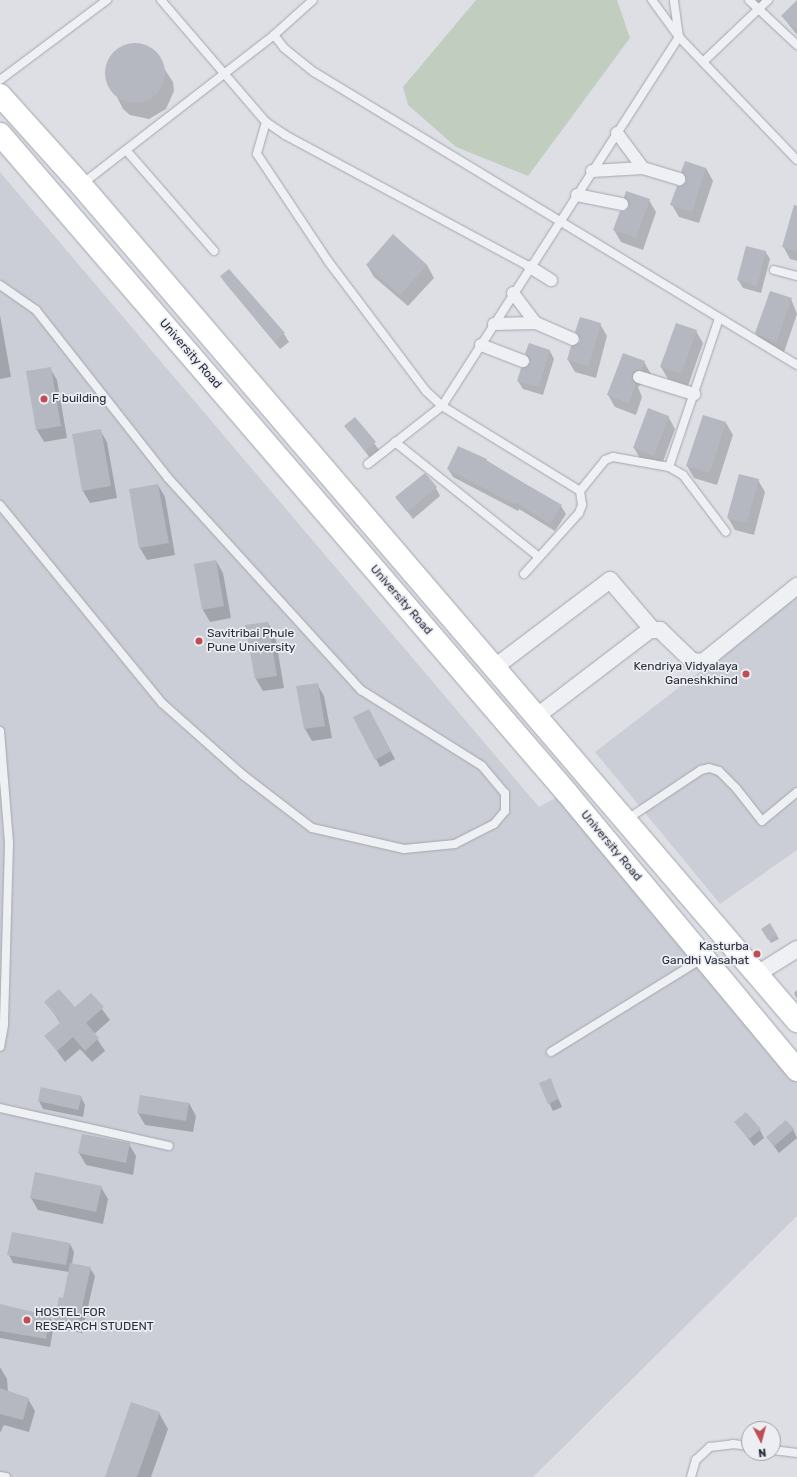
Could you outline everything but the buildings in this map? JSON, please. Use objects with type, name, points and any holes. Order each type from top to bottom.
[{"type":"main road","points":[[0,95],[81,185],[797,1021]]},
{"type":"main road","name":"University Road","points":[[0,134],[562,787],[797,1070]]},
{"type":"street","points":[[617,133],[643,168]]},
{"type":"street","points":[[592,171],[643,168],[679,179]]},
{"type":"street","points":[[577,195],[622,204]]},
{"type":"street","points":[[530,267],[551,280]]},
{"type":"street","points":[[514,293],[536,323]]},
{"type":"street","points":[[494,324],[536,323],[573,339]]},
{"type":"street","points":[[481,345],[523,362]]},
{"type":"street","points":[[639,377],[694,394]]},
{"type":"street","points":[[495,667],[610,580],[652,629],[662,632],[692,660],[703,662],[797,586]]},
{"type":"street","points":[[537,716],[652,629]]},
{"type":"street","points":[[757,974],[797,949]]},
{"type":"lane","points":[[0,80],[107,0]]},
{"type":"lane","points":[[161,0],[266,122],[285,135],[530,267]]},
{"type":"lane","points":[[81,185],[274,35],[313,0]]},
{"type":"lane","points":[[652,0],[679,37],[797,160]]},
{"type":"lane","points":[[368,464],[442,406],[679,37],[674,0]]},
{"type":"lane","points":[[749,0],[797,45]]},
{"type":"lane","points":[[703,62],[768,0]]},
{"type":"lane","points":[[274,35],[284,48],[314,72],[797,365]]},
{"type":"lane","points":[[266,122],[257,154],[328,261],[426,391],[442,406],[580,491]]},
{"type":"lane","points":[[126,150],[214,251]]},
{"type":"lane","points":[[774,270],[797,276]]},
{"type":"lane","points":[[0,285],[36,310],[168,478],[360,690],[482,766],[505,794],[505,811],[494,824],[455,844],[404,850],[312,828],[243,775],[162,703],[0,505]]},
{"type":"lane","points":[[669,467],[719,318]]},
{"type":"lane","points":[[396,442],[539,558]]},
{"type":"lane","points":[[524,574],[579,513],[582,505],[580,491],[605,460],[613,457],[669,467],[683,476],[726,532]]},
{"type":"lane","points":[[0,730],[3,803],[9,843],[4,1024],[0,1047]]},
{"type":"lane","points":[[626,820],[688,779],[710,768],[719,771],[732,784],[762,821],[797,792]]},
{"type":"lane","points":[[551,1052],[704,957]]},
{"type":"lane","points":[[0,1108],[169,1146]]},
{"type":"lane","points":[[691,1477],[696,1460],[710,1447],[733,1444],[741,1445]]},
{"type":"lane","points":[[781,1451],[797,1453]]},
{"type":"lane","points":[[0,1476],[6,1477]]},
{"type":"shaded area","name":"Savitribai Phule Pune University","points":[[0,172],[539,807],[557,797],[797,1083],[797,1216],[533,1477],[0,1477]]},
{"type":"shaded area","name":"Kendriya Vidyalaya Ganeshkhind","points":[[797,597],[797,850],[720,904],[595,752]]},
{"type":"green space","points":[[476,0],[617,0],[630,38],[528,176],[456,147],[408,105],[403,87]]},
{"type":"place","name":"F building","points":[[44,399]]},
{"type":"place","name":"Savitribai Phule Pune University","points":[[199,641]]},
{"type":"place","name":"Kendriya Vidyalaya Ganeshkhind","points":[[746,674]]},
{"type":"place","name":"Kasturba Gandhi Vasahat","points":[[757,954]]},
{"type":"place","name":"HOSTEL FOR RESEARCH STUDENT","points":[[27,1320]]}]
